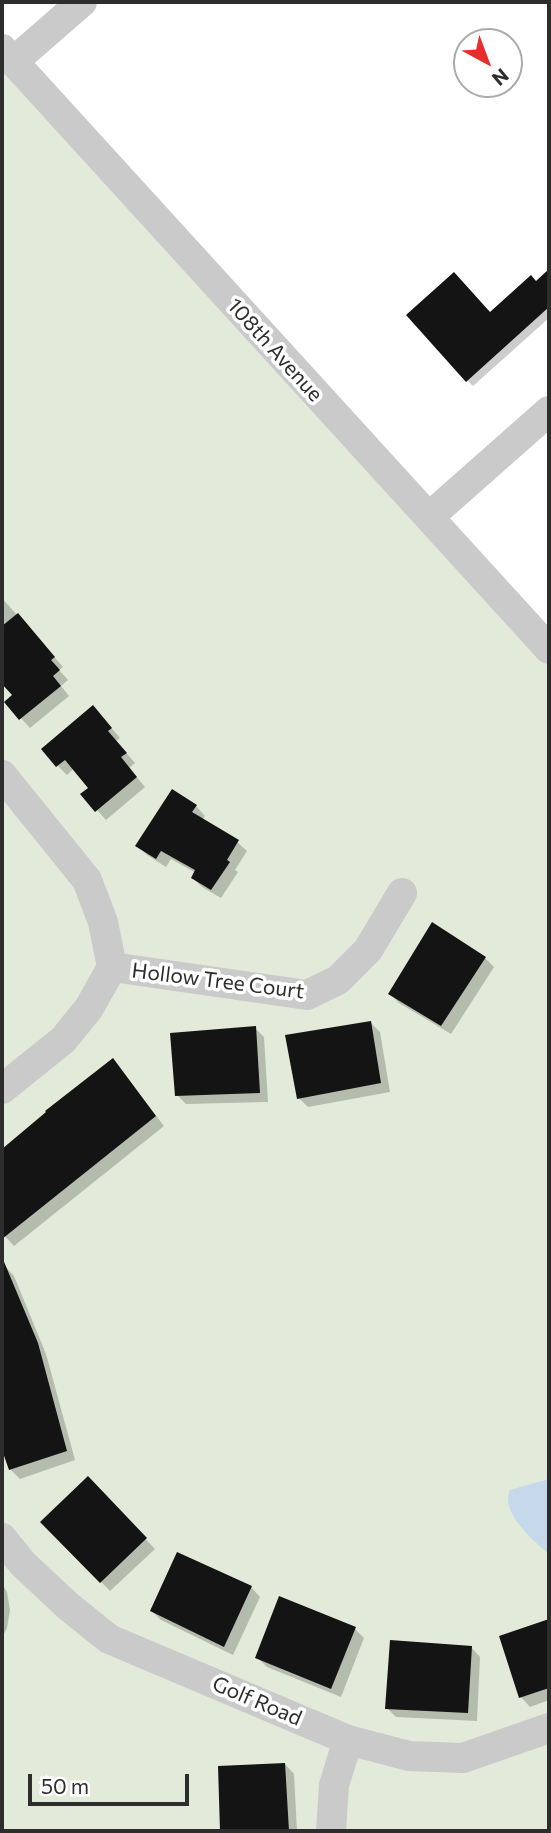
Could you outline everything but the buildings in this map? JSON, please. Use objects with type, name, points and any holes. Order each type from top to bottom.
[{"type":"street","points":[[7,55],[82,2]]},
{"type":"street","name":"108th Avenue","points":[[7,55],[549,649]]},
{"type":"street","points":[[429,517],[549,411]]},
{"type":"street","points":[[2,775],[87,880],[103,922],[112,967],[89,1008],[63,1040],[2,1089]]},
{"type":"street","name":"Hollow Tree Court","points":[[112,967],[307,995],[338,979],[368,950],[402,893]]},
{"type":"street","name":"Golf Road","points":[[2,1538],[32,1572],[68,1606],[109,1639],[348,1740],[409,1756],[463,1758],[549,1728]]},
{"type":"street","points":[[331,1831],[334,1785],[348,1740]]},
{"type":"green space","points":[[2,55],[549,647],[549,1831],[2,1831]]},
{"type":"water","points":[[549,1479],[549,1554],[519,1525],[509,1507],[508,1498],[510,1490]]}]
